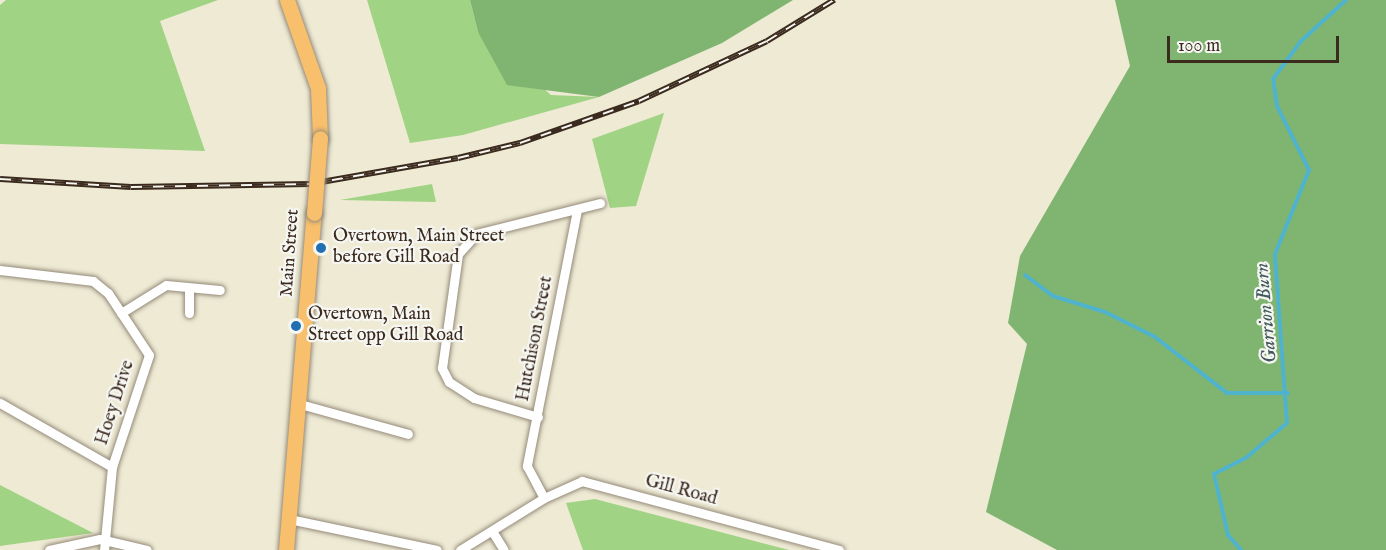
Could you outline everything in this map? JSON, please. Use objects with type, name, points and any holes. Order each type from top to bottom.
[{"type":"main road","name":"Main Street","points":[[286,550],[300,404],[320,138],[318,88],[287,0]]},
{"type":"street","points":[[538,417],[474,398],[449,382],[442,368],[458,254],[476,234],[600,204]]},
{"type":"street","name":"Hutchison Street","points":[[544,498],[528,474],[577,210]]},
{"type":"street","name":"Hoey Drive","points":[[0,270],[93,281],[121,313],[149,355],[112,467],[107,540],[104,550]]},
{"type":"street","points":[[121,313],[166,285],[220,290]]},
{"type":"street","points":[[189,288],[189,313]]},
{"type":"street","points":[[0,403],[112,467]]},
{"type":"street","points":[[300,404],[408,434]]},
{"type":"street","name":"Gill Road","points":[[460,550],[544,498],[582,481],[839,550]]},
{"type":"street","points":[[289,519],[437,550]]},
{"type":"street","points":[[492,531],[504,550]]},
{"type":"street","points":[[49,550],[107,540],[147,550]]},
{"type":"green space","points":[[6,0],[218,0],[160,21],[205,151],[0,144],[0,5]]},
{"type":"green space","points":[[367,0],[470,0],[478,32],[551,95],[599,97],[463,135],[410,143]]},
{"type":"green space","points":[[470,0],[793,0],[722,43],[599,97],[507,85],[478,32]]},
{"type":"green space","points":[[1115,0],[1386,0],[1386,550],[1057,550],[986,512],[1027,344],[1008,323],[1020,256],[1130,66]]},
{"type":"green space","points":[[664,113],[636,206],[610,208],[592,139]]},
{"type":"green space","points":[[432,184],[436,202],[340,200]]},
{"type":"green space","points":[[0,485],[93,533],[0,546]]},
{"type":"green space","points":[[595,499],[789,550],[583,550],[566,503]]},
{"type":"waterway","name":"Garrion Burn","points":[[1241,550],[1228,535],[1214,474],[1247,457],[1287,423],[1275,254],[1309,170],[1277,106],[1273,79],[1301,41],[1346,0]]},
{"type":"waterway","points":[[1025,275],[1053,296],[1105,312],[1155,337],[1227,393],[1288,393]]},
{"type":"railway","points":[[0,179],[131,187],[310,184],[458,158],[520,143],[639,101],[767,41],[834,0]]},
{"type":"place","name":"Overtown, Main Street before Gill Road","points":[[321,248]]},
{"type":"place","name":"Overtown, Main Street opp Gill Road","points":[[296,326]]}]
